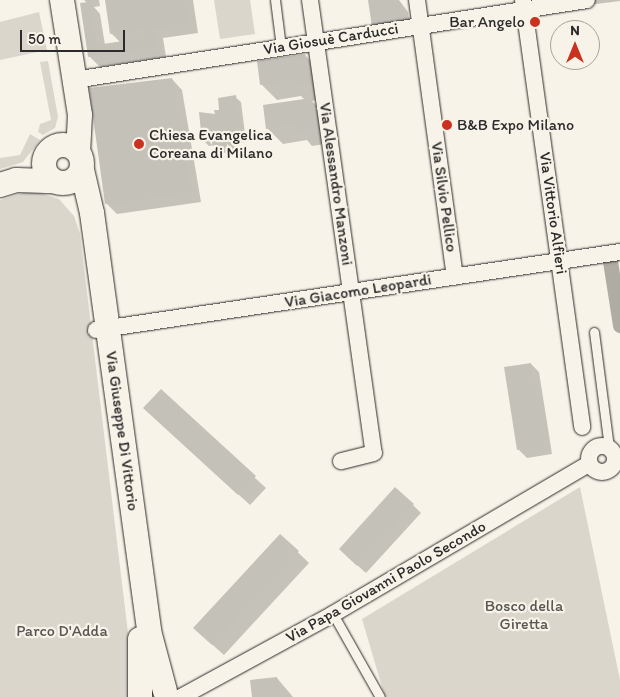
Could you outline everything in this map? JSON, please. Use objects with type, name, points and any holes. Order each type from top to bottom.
[{"type":"street","name":"Via Giuseppe Di Vittorio","points":[[62,0],[80,115],[64,164],[82,214],[102,329],[149,631],[173,695]]},
{"type":"street","name":"Via Alessandro Manzoni","points":[[310,0],[374,453],[341,461]]},
{"type":"street","name":"Via Silvio Pellico","points":[[417,0],[454,276]]},
{"type":"street","name":"Via Giosuè Carducci","points":[[74,80],[420,25],[524,5],[587,0]]},
{"type":"street","name":"Via Vittorio Alfieri","points":[[524,5],[582,427]]},
{"type":"street","points":[[8,183],[64,164]]},
{"type":"street","name":"Via Giacomo Leopardi","points":[[102,329],[620,252]]},
{"type":"street","name":"Via Giuseppe Di Vittorio","points":[[102,329],[140,632],[142,670],[140,697]]},
{"type":"street","name":"Via Papa Giovanni Paolo Secondo","points":[[173,695],[333,614],[589,464],[590,452],[594,448],[609,447]]},
{"type":"street","points":[[140,697],[154,689],[173,695]]},
{"type":"lane","points":[[275,0],[281,47]]},
{"type":"lane","points":[[594,332],[609,447]]},
{"type":"lane","points":[[333,614],[380,697]]},
{"type":"green space","points":[[214,0],[250,0],[255,34],[220,39]]},
{"type":"green space","points":[[39,12],[47,50],[0,60],[0,22]]},
{"type":"green space","points":[[48,61],[58,117],[55,128],[43,135],[38,132],[40,124],[51,120],[40,62]]},
{"type":"green space","points":[[30,134],[40,140],[23,162],[0,169],[0,158],[20,155]]},
{"type":"green space","name":"Parco D'Adda","points":[[32,190],[59,199],[74,216],[80,234],[134,683],[128,697],[0,697],[0,200]]},
{"type":"green space","name":"Bosco della Giretta","points":[[580,487],[620,680],[620,697],[385,697],[362,619]]},
{"type":"building","points":[[105,0],[185,0],[188,23],[153,28],[156,47],[88,57],[80,3],[90,2],[96,45],[144,38],[143,29],[110,34]]},
{"type":"building","points":[[368,0],[400,2],[403,23],[372,27]]},
{"type":"building","points":[[305,54],[310,84],[290,87],[289,80],[260,85],[257,61]]},
{"type":"building","name":"Chiesa Evangelica Coreana di Milano","points":[[172,78],[191,192],[105,204],[89,88]]},
{"type":"building","points":[[236,95],[241,137],[233,138],[234,147],[217,149],[216,140],[202,142],[199,112],[215,114],[214,110],[219,110],[218,98]]},
{"type":"building","points":[[311,98],[316,128],[296,131],[295,124],[266,129],[263,105]]},
{"type":"building","points":[[531,363],[544,446],[517,450],[504,367]]},
{"type":"building","points":[[161,389],[256,476],[238,495],[143,408]]},
{"type":"building","points":[[395,487],[414,504],[357,566],[339,549]]},
{"type":"building","points":[[280,534],[299,551],[212,645],[193,628]]},
{"type":"building","points":[[277,677],[280,697],[252,697],[250,680]]},
{"type":"waterway","points":[[610,261],[620,325]]},
{"type":"place","name":"Bar Angelo","points":[[535,22]]},
{"type":"place","name":"B&B Expo Milano","points":[[447,125]]},
{"type":"place","name":"Chiesa Evangelica Coreana di Milano","points":[[139,144]]}]
